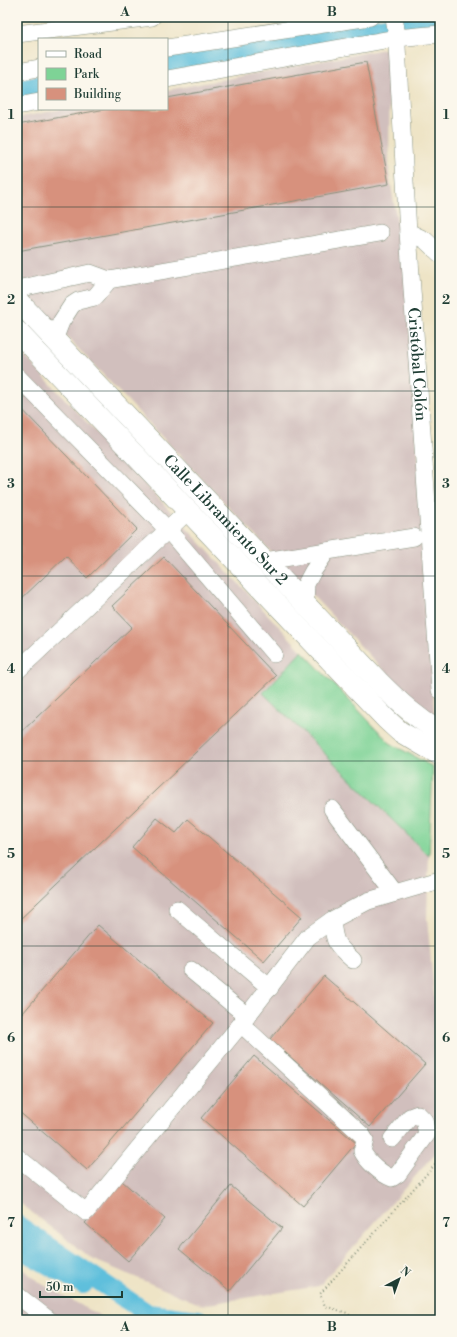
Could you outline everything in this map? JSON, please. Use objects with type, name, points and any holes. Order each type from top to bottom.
[{"type":"main road","name":"Calle Libramiento Sur 2","points":[[17,300],[380,683],[421,720],[440,732]]},
{"type":"main road","name":"Calle Libramiento Sur 2","points":[[17,331],[395,727],[413,740],[440,755]]},
{"type":"main road","points":[[188,511],[203,496]]},
{"type":"main road","points":[[319,649],[334,634]]},
{"type":"street","points":[[17,34],[108,20],[152,17]]},
{"type":"street","points":[[168,48],[370,17]]},
{"type":"street","points":[[168,79],[395,28],[440,34]]},
{"type":"street","name":"Cristóbal Colón","points":[[395,28],[440,690]]},
{"type":"street","points":[[17,72],[38,68]]},
{"type":"street","points":[[17,106],[38,102]]},
{"type":"street","points":[[408,232],[424,240],[440,254]]},
{"type":"street","points":[[17,289],[90,273],[109,280],[380,233]]},
{"type":"street","points":[[54,340],[61,322],[72,305],[78,301],[95,297],[109,280]]},
{"type":"street","points":[[17,376],[168,530],[274,654]]},
{"type":"street","points":[[17,671],[188,511]]},
{"type":"street","points":[[265,561],[414,537]]},
{"type":"street","points":[[306,604],[306,584],[313,571],[327,552]]},
{"type":"street","points":[[332,809],[395,893]]},
{"type":"street","points":[[17,1157],[86,1212],[270,988],[308,937],[332,920],[368,901],[440,880]]},
{"type":"street","points":[[178,909],[270,988]]},
{"type":"street","points":[[332,920],[334,939],[343,951],[353,960]]},
{"type":"street","points":[[190,970],[244,1020],[362,1135],[364,1140],[362,1151],[365,1156],[386,1176],[392,1178],[398,1174],[427,1134],[424,1120],[418,1114],[410,1117],[392,1139]]},
{"type":"street","points":[[17,1295],[49,1320]]},
{"type":"path","points":[[356,1320],[347,1313],[325,1306],[320,1294],[440,1159]]},
{"type":"shaded area","points":[[390,48],[389,173],[406,276],[433,669],[434,716],[407,695],[17,284],[17,118],[58,110],[168,110],[168,90]]},
{"type":"shaded area","points":[[17,348],[302,651],[264,693],[429,856],[427,918],[440,1059],[440,1148],[319,1286],[202,1305],[94,1260],[17,1201]]},
{"type":"shaded area","points":[[17,1265],[42,1284],[108,1320],[17,1320]]},
{"type":"green space","points":[[302,651],[390,743],[433,767],[429,856],[263,693]]},
{"type":"building","points":[[366,62],[389,184],[17,251],[17,125],[100,110],[168,110],[168,98]]},
{"type":"building","points":[[17,404],[137,529],[87,578],[66,556],[17,603]]},
{"type":"building","points":[[164,557],[276,676],[17,922],[17,736],[132,627],[112,606]]},
{"type":"building","points":[[157,818],[176,833],[188,819],[302,917],[264,961],[132,847]]},
{"type":"building","points":[[98,925],[213,1023],[87,1170],[17,1110],[17,1020]]},
{"type":"building","points":[[324,976],[425,1064],[370,1127],[270,1039]]},
{"type":"building","points":[[254,1056],[356,1143],[303,1206],[201,1118]]},
{"type":"building","points":[[122,1181],[165,1219],[128,1261],[85,1223]]},
{"type":"building","points":[[231,1186],[282,1228],[230,1291],[179,1249]]},
{"type":"waterway","points":[[168,67],[440,17]]},
{"type":"waterway","points":[[17,89],[38,85]]},
{"type":"waterway","points":[[17,1225],[148,1314],[199,1320]]},
{"type":"waterway","points":[[17,1247],[83,1284]]}]
